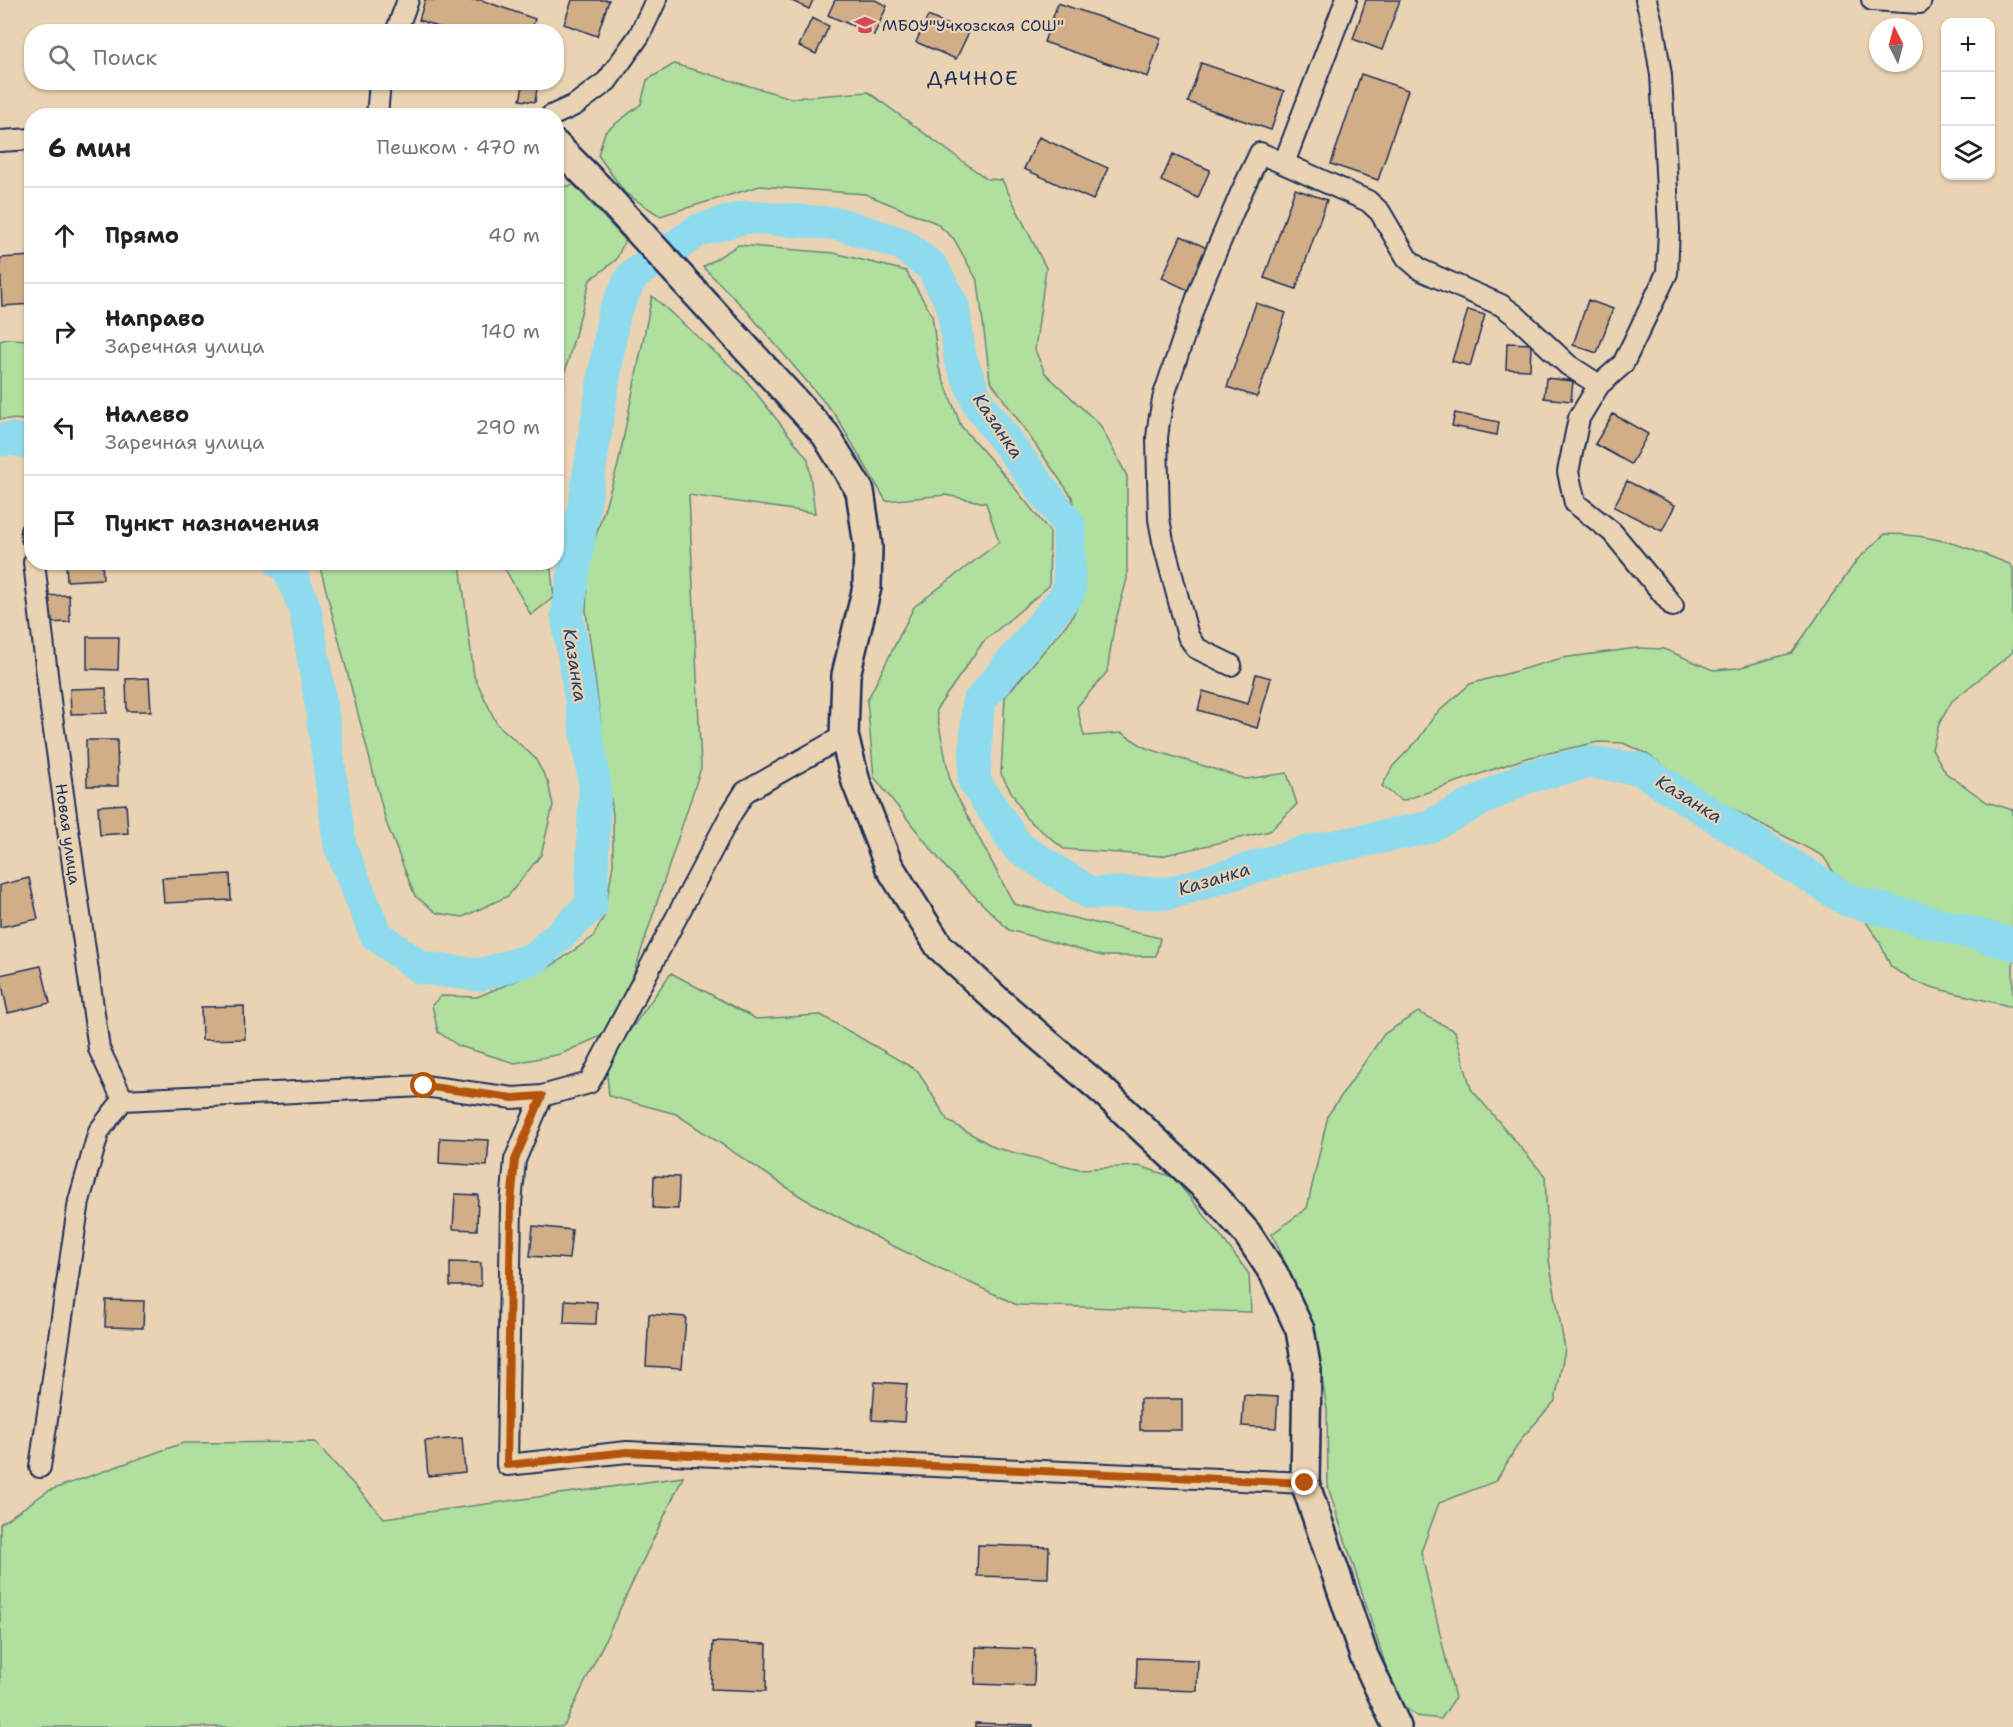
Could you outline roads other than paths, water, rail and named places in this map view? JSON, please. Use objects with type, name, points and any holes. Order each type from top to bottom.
[{"type":"street","points":[[399,24],[408,0]]},
{"type":"street","points":[[564,110],[607,81],[639,36],[656,0]]},
{"type":"street","points":[[1284,163],[1346,0]]},
{"type":"street","points":[[1646,0],[1661,75],[1669,230],[1667,273],[1623,364],[1599,385],[1580,418],[1568,472],[1575,503],[1612,532],[1673,606]]},
{"type":"street","points":[[1872,0],[1920,3],[1921,0]]},
{"type":"street","points":[[378,108],[379,90]]},
{"type":"street","points":[[0,141],[24,140]]},
{"type":"street","points":[[564,153],[825,434],[860,491],[868,546],[867,587],[846,675],[844,736],[856,782],[889,866],[939,945],[997,1000],[1104,1092],[1209,1191],[1246,1232],[1274,1274],[1300,1330],[1307,1371],[1305,1483],[1364,1656],[1397,1727]]},
{"type":"street","points":[[1231,665],[1196,648],[1188,636],[1159,519],[1157,438],[1164,395],[1200,289],[1240,193],[1260,153],[1368,201],[1380,212],[1407,258],[1421,270],[1501,305],[1515,315],[1568,365],[1599,385]]},
{"type":"street","name":"Новая улица","points":[[35,570],[51,709],[99,1048],[123,1100]]},
{"type":"street","points":[[40,1467],[79,1201],[99,1131],[123,1100],[424,1086],[513,1098],[542,1096],[572,1090],[590,1083],[745,792],[844,736]]},
{"type":"street","points":[[542,1096],[515,1160],[511,1204],[507,1465],[627,1452],[1305,1483]]},
{"type":"waterway","name":"Казанка","points":[[289,570],[305,608],[321,704],[340,846],[376,935],[421,968],[480,975],[535,958],[591,906],[595,785],[567,616],[614,313],[632,276],[699,230],[746,217],[840,224],[902,244],[932,267],[953,306],[960,358],[979,405],[1069,525],[1069,592],[978,703],[974,781],[1018,847],[1090,893],[1170,893],[1302,853],[1426,828],[1524,778],[1589,762],[1640,769],[1847,900],[2013,944]]},
{"type":"waterway","name":"Казанка","points":[[0,440],[24,441]]},
{"type":"place","name":"МБОУ\"Учхозская СОШ\"","points":[[865,25]]},
{"type":"district","name":"ДАЧНОЕ","points":[[973,78]]}]
